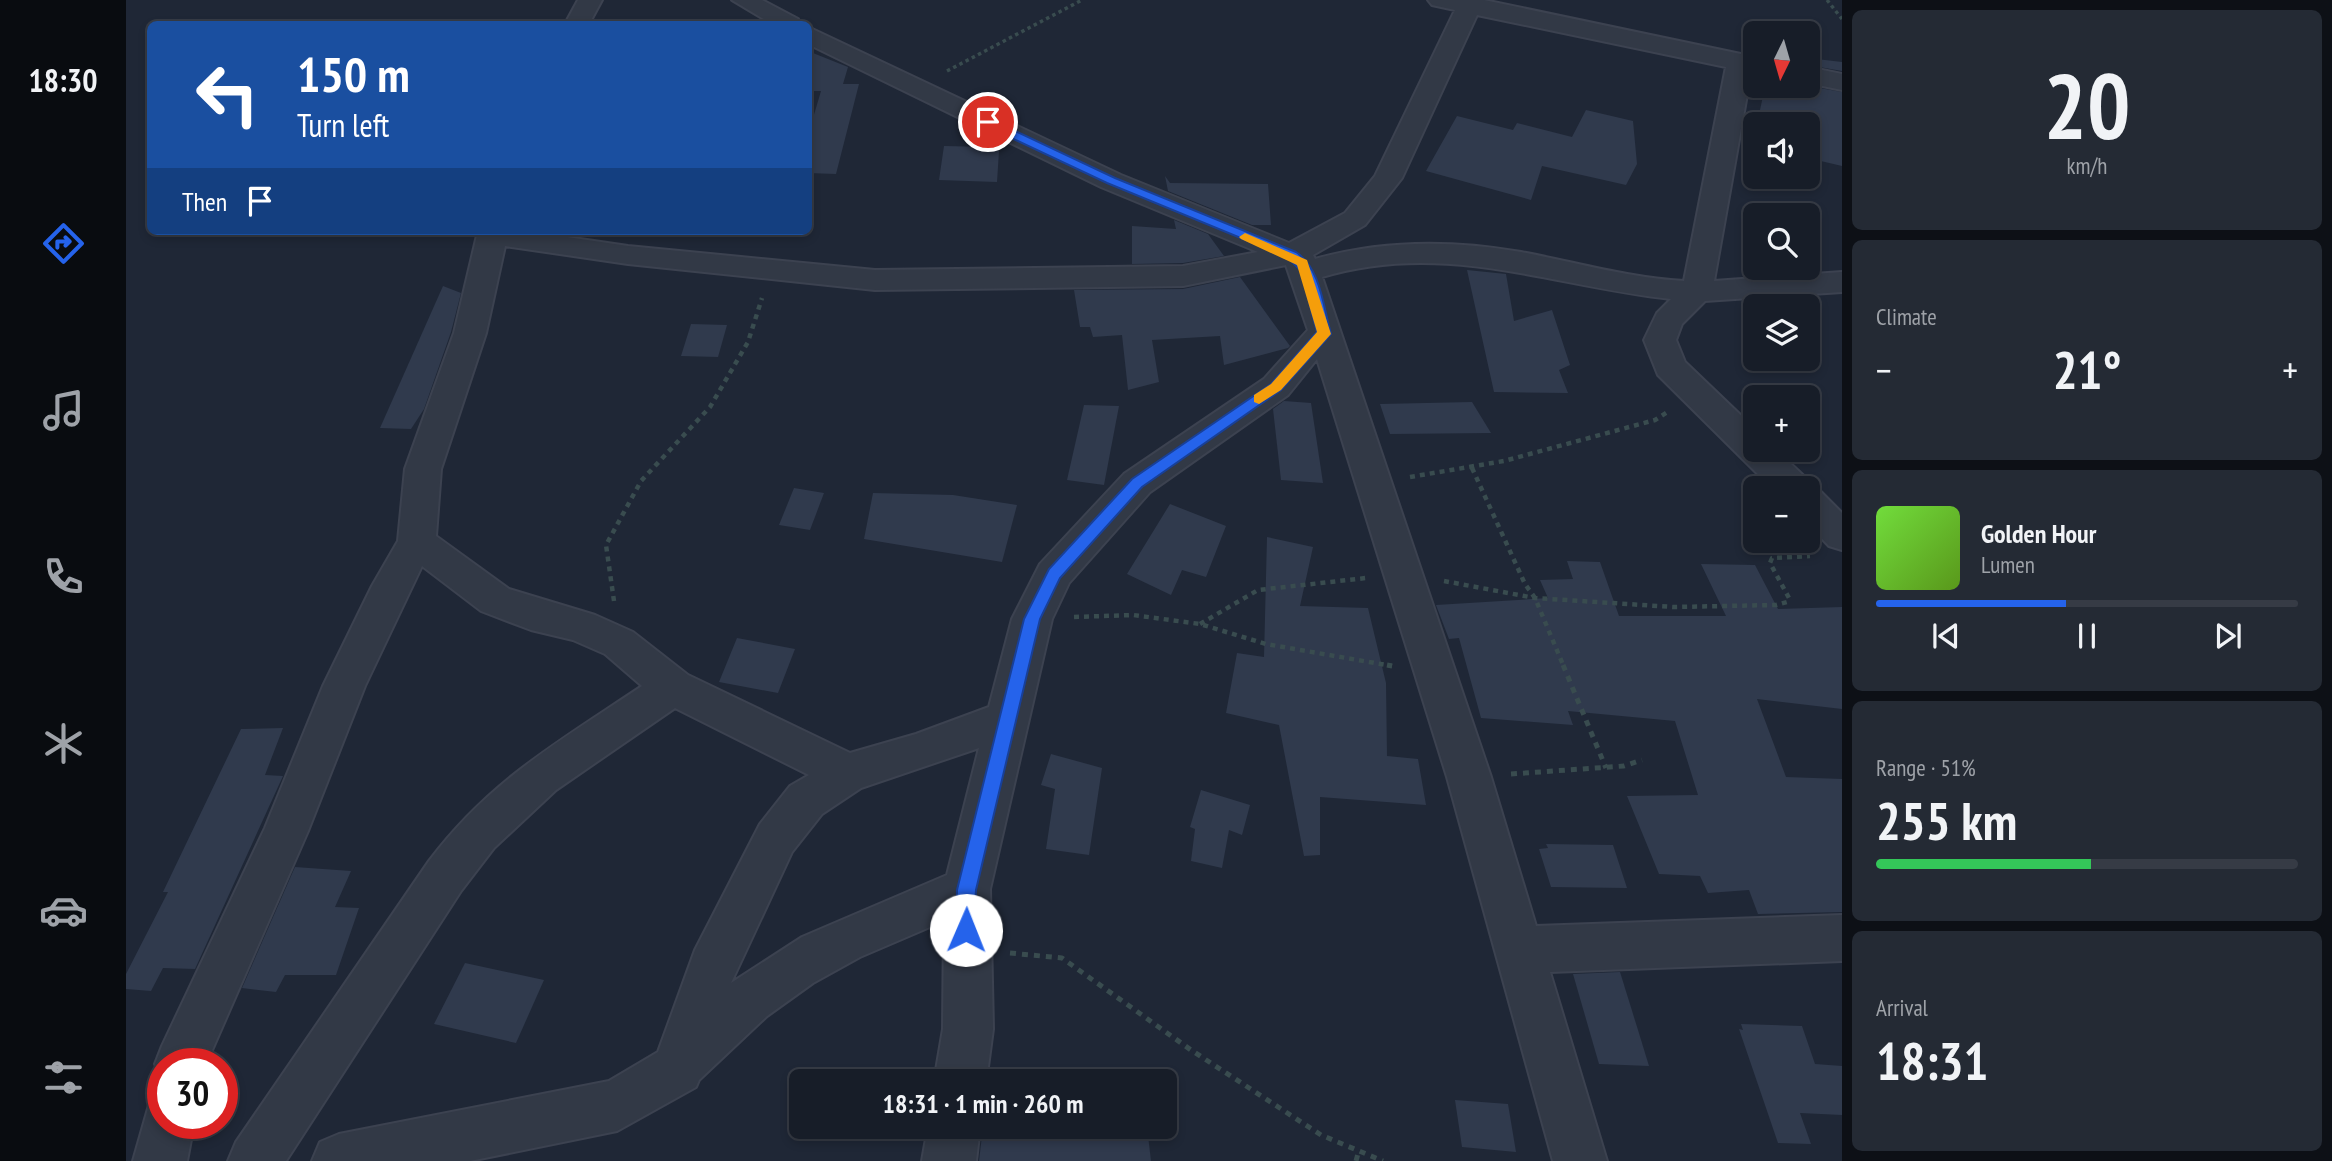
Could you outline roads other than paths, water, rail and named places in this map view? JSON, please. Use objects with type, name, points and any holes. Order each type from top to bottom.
[{"type":"street","points":[[579,21],[590,0]]},
{"type":"street","points":[[744,0],[783,21]]},
{"type":"street","points":[[1440,0],[1471,4],[1743,62]]},
{"type":"street","points":[[1299,263],[1355,219],[1388,178],[1471,4]]},
{"type":"street","points":[[812,36],[914,88],[1111,181],[1299,263],[1375,482],[1469,777],[1580,1161]]},
{"type":"street","points":[[1820,77],[1842,82]]},
{"type":"street","points":[[1743,81],[1697,291],[1668,320],[1660,340],[1670,366],[1782,476]]},
{"type":"street","points":[[187,1048],[286,831],[344,686],[391,586],[417,542],[423,469],[470,332],[493,235]]},
{"type":"street","points":[[508,235],[772,271],[902,280],[1183,276],[1340,260],[1379,253],[1455,253],[1518,261],[1581,276],[1697,291],[1842,282]]},
{"type":"street","points":[[962,1069],[968,1029],[967,890],[1032,619],[1054,574],[1137,483],[1276,387],[1316,339],[1324,334]]},
{"type":"street","points":[[1820,527],[1829,546]]},
{"type":"street","points":[[417,542],[495,600],[531,614],[581,626],[620,643],[673,687],[848,774]]},
{"type":"street","points":[[255,1161],[445,876],[500,810],[673,687]]},
{"type":"street","points":[[678,1069],[712,967],[776,838],[806,800],[848,774],[919,752],[1007,718]]},
{"type":"street","points":[[339,1161],[617,1105],[678,1069],[722,1023],[774,980],[855,935],[967,890]]},
{"type":"street","points":[[1518,950],[1842,939]]},
{"type":"street","points":[[160,1161],[165,1139]]},
{"type":"street","points":[[949,1161],[952,1139]]}]
